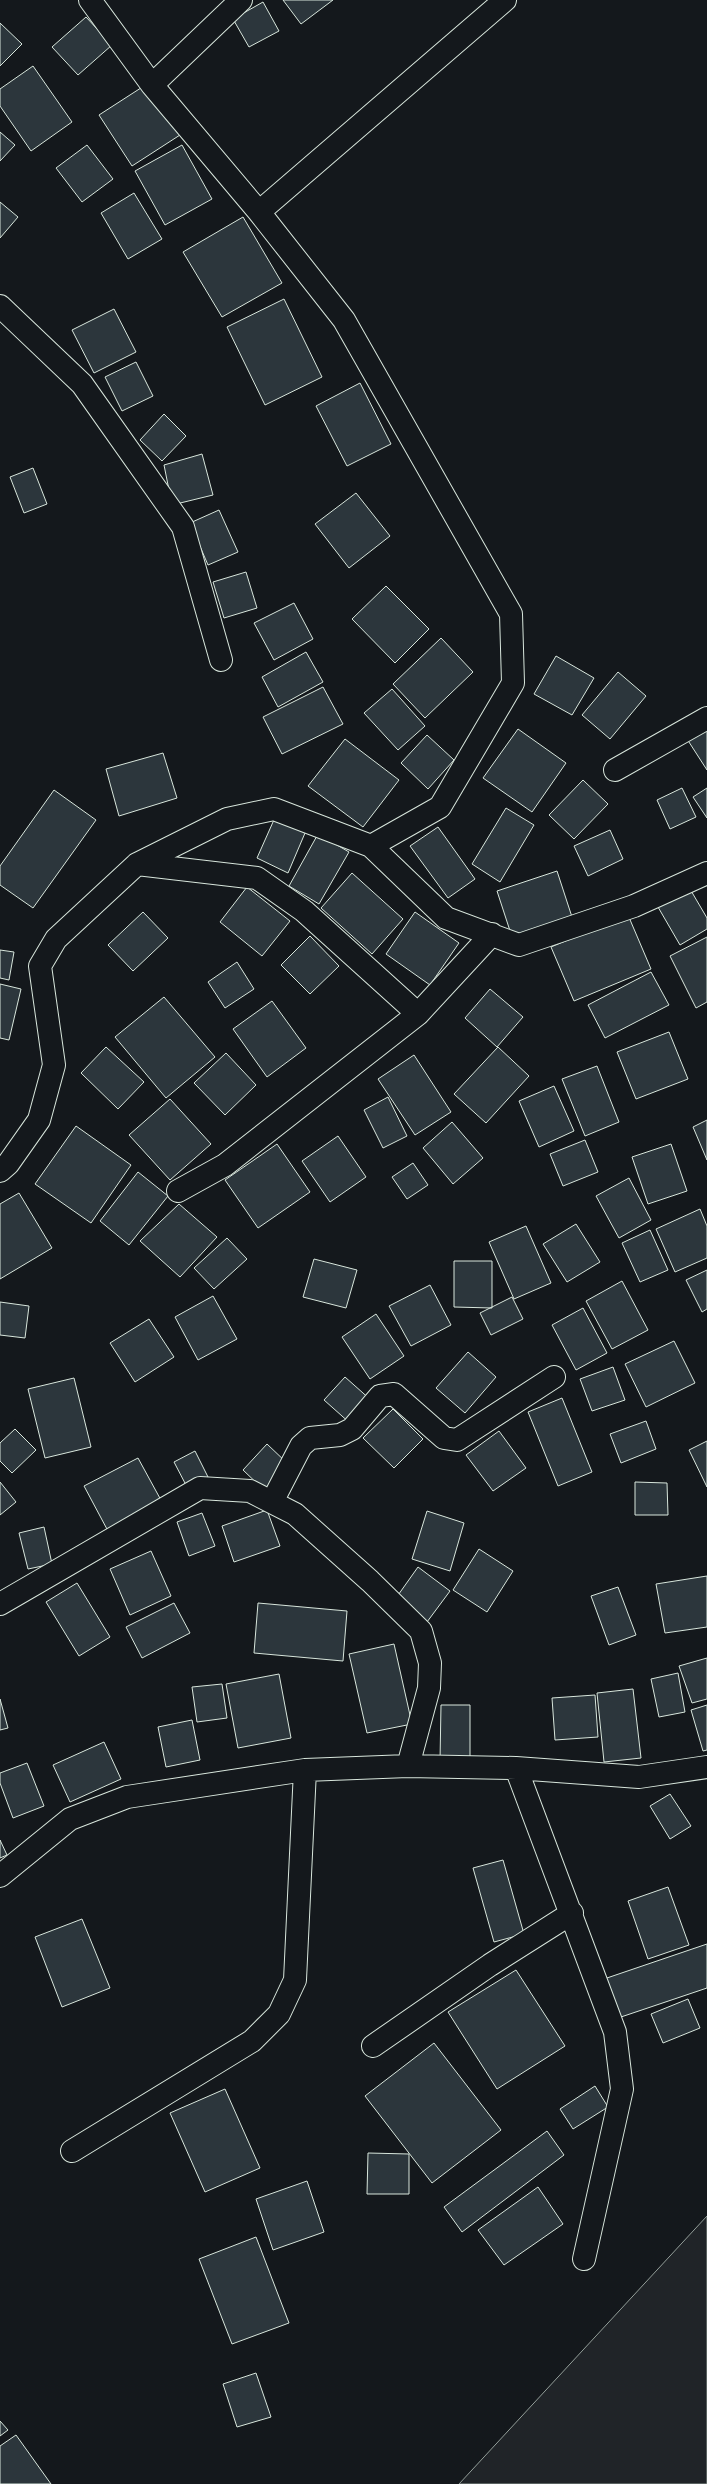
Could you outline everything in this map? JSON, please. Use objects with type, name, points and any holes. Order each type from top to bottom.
[{"type":"street","points":[[90,0],[152,85],[259,212],[344,320],[511,614],[513,682],[440,807],[371,846]]},
{"type":"street","points":[[152,85],[241,0]]},
{"type":"street","points":[[259,212],[505,0]]},
{"type":"street","points":[[0,306],[82,384],[183,527],[221,660]]},
{"type":"street","points":[[615,770],[707,718]]},
{"type":"street","points":[[0,1171],[8,1164],[39,1120],[54,1065],[40,966],[56,939],[137,864],[227,819],[274,809],[371,846],[446,918],[519,945],[634,906],[707,873]]},
{"type":"street","points":[[137,864],[257,878],[304,911],[418,1014]]},
{"type":"street","points":[[178,1191],[225,1165],[418,1014],[492,934]]},
{"type":"street","points":[[272,1502],[301,1446],[310,1438],[340,1435],[352,1429],[380,1396],[394,1394],[444,1438],[457,1440],[554,1377]]},
{"type":"street","points":[[0,1604],[200,1488],[250,1491],[294,1514],[370,1581],[421,1630],[430,1663],[429,1688],[408,1766]]},
{"type":"street","points":[[0,1876],[70,1820],[127,1797],[305,1770],[408,1766],[516,1768],[639,1777],[707,1767]]},
{"type":"street","points":[[516,1768],[572,1913],[615,2032],[622,2088],[584,2259]]},
{"type":"street","points":[[72,2151],[252,2042],[279,2014],[295,1980],[305,1770]]},
{"type":"street","points":[[373,2046],[490,1965],[572,1913]]},
{"type":"shaded area","points":[[707,2216],[707,2484],[459,2484]]},
{"type":"building","points":[[283,0],[333,0],[301,24]]},
{"type":"building","points":[[263,2],[279,31],[249,47],[233,19]]},
{"type":"building","points":[[86,17],[112,45],[78,75],[52,47]]},
{"type":"building","points":[[0,23],[22,44],[0,66]]},
{"type":"building","points":[[33,66],[72,122],[31,151],[0,106],[0,89]]},
{"type":"building","points":[[147,84],[180,135],[132,166],[99,115]]},
{"type":"building","points":[[0,132],[15,145],[0,161]]},
{"type":"building","points":[[87,145],[113,179],[82,202],[56,168]]},
{"type":"building","points":[[182,145],[212,199],[165,225],[135,171]]},
{"type":"building","points":[[134,193],[162,239],[128,259],[101,213]]},
{"type":"building","points":[[0,202],[18,217],[0,238]]},
{"type":"building","points":[[243,217],[282,283],[222,317],[183,252]]},
{"type":"building","points":[[284,299],[322,377],[265,405],[227,327]]},
{"type":"building","points":[[114,309],[136,352],[94,373],[72,330]]},
{"type":"building","points":[[136,362],[153,396],[122,411],[105,377]]},
{"type":"building","points":[[360,383],[391,444],[347,466],[316,406]]},
{"type":"building","points":[[164,414],[186,436],[162,461],[140,440]]},
{"type":"building","points":[[202,454],[213,495],[172,505],[164,465]]},
{"type":"building","points":[[33,468],[47,504],[24,513],[10,477]]},
{"type":"building","points":[[356,493],[390,536],[349,568],[315,524]]},
{"type":"building","points":[[219,510],[238,552],[208,565],[190,523]]},
{"type":"building","points":[[246,572],[257,608],[224,618],[213,582]]},
{"type":"building","points":[[386,586],[429,629],[395,663],[352,619]]},
{"type":"building","points":[[294,603],[313,639],[274,660],[254,623]]},
{"type":"building","points":[[441,638],[473,672],[425,718],[393,684]]},
{"type":"building","points":[[306,652],[323,682],[278,707],[262,677]]},
{"type":"building","points":[[556,656],[594,678],[572,715],[534,694]]},
{"type":"building","points":[[618,672],[646,696],[610,739],[582,715]]},
{"type":"building","points":[[323,687],[343,724],[282,754],[263,717]]},
{"type":"building","points":[[392,689],[425,726],[398,750],[364,713]]},
{"type":"building","points":[[707,726],[707,770],[687,739]]},
{"type":"building","points":[[518,729],[566,763],[532,812],[483,778]]},
{"type":"building","points":[[427,735],[454,760],[428,789],[401,763]]},
{"type":"building","points":[[345,739],[399,780],[363,827],[308,786]]},
{"type":"building","points":[[163,753],[177,798],[119,816],[106,769]]},
{"type":"building","points":[[583,780],[608,804],[574,839],[549,815]]},
{"type":"building","points":[[682,788],[696,817],[670,829],[657,800]]},
{"type":"building","points":[[707,788],[707,818],[693,797]]},
{"type":"building","points":[[54,790],[96,820],[33,908],[0,885],[0,866]]},
{"type":"building","points":[[506,808],[534,825],[500,882],[472,864]]},
{"type":"building","points":[[277,813],[308,826],[288,873],[257,858]]},
{"type":"building","points":[[438,827],[475,879],[448,898],[410,846]]},
{"type":"building","points":[[610,830],[623,859],[588,876],[574,846]]},
{"type":"building","points":[[318,834],[349,852],[319,904],[289,886]]},
{"type":"building","points":[[557,871],[572,917],[512,937],[497,891]]},
{"type":"building","points":[[352,873],[403,919],[372,954],[321,908]]},
{"type":"building","points":[[247,887],[290,921],[262,956],[220,922]]},
{"type":"building","points":[[690,889],[707,918],[707,929],[680,945],[658,907]]},
{"type":"building","points":[[143,912],[168,938],[133,971],[108,945]]},
{"type":"building","points":[[415,912],[459,943],[430,985],[386,954]]},
{"type":"building","points":[[628,915],[651,969],[574,1001],[551,947]]},
{"type":"building","points":[[310,936],[339,966],[310,994],[281,965]]},
{"type":"building","points":[[707,937],[707,1002],[696,1008],[670,956]]},
{"type":"building","points":[[0,950],[14,952],[9,980],[0,978]]},
{"type":"building","points":[[237,962],[254,989],[225,1008],[208,982]]},
{"type":"building","points":[[651,972],[669,1005],[605,1038],[588,1005]]},
{"type":"building","points":[[0,984],[21,989],[9,1040],[0,1038]]},
{"type":"building","points":[[490,989],[523,1017],[497,1047],[465,1018]]},
{"type":"building","points":[[164,997],[215,1057],[166,1098],[115,1037]]},
{"type":"building","points":[[272,1001],[306,1048],[267,1077],[233,1029]]},
{"type":"building","points":[[669,1032],[688,1079],[636,1099],[617,1052]]},
{"type":"building","points":[[106,1047],[144,1082],[118,1109],[81,1073]]},
{"type":"building","points":[[498,1047],[529,1076],[486,1123],[454,1094]]},
{"type":"building","points":[[226,1053],[256,1085],[225,1115],[194,1083]]},
{"type":"building","points":[[414,1055],[451,1112],[415,1135],[378,1079]]},
{"type":"building","points":[[597,1066],[619,1122],[585,1136],[562,1079]]},
{"type":"building","points":[[554,1086],[574,1131],[539,1147],[519,1101]]},
{"type":"building","points":[[388,1097],[407,1136],[383,1148],[364,1110]]},
{"type":"building","points":[[170,1099],[211,1144],[170,1180],[129,1135]]},
{"type":"building","points":[[707,1120],[707,1160],[693,1127]]},
{"type":"building","points":[[452,1122],[483,1158],[453,1184],[423,1148]]},
{"type":"building","points":[[76,1126],[131,1165],[91,1223],[35,1184]]},
{"type":"building","points":[[338,1136],[366,1177],[330,1202],[302,1161]]},
{"type":"building","points":[[585,1140],[598,1172],[563,1186],[550,1154]]},
{"type":"building","points":[[277,1144],[310,1192],[258,1228],[225,1180]]},
{"type":"building","points":[[671,1144],[687,1191],[648,1204],[632,1157]]},
{"type":"building","points":[[413,1163],[428,1185],[407,1199],[392,1177]]},
{"type":"building","points":[[138,1172],[168,1196],[129,1245],[100,1221]]},
{"type":"building","points":[[629,1178],[651,1220],[619,1238],[596,1196]]},
{"type":"building","points":[[19,1193],[52,1248],[0,1279],[0,1204]]},
{"type":"building","points":[[179,1204],[217,1237],[180,1277],[140,1241]]},
{"type":"building","points":[[700,1209],[707,1226],[707,1258],[675,1272],[656,1229]]},
{"type":"building","points":[[576,1224],[600,1262],[567,1282],[543,1244]]},
{"type":"building","points":[[526,1226],[551,1283],[514,1299],[489,1242]]},
{"type":"building","points":[[650,1230],[668,1270],[640,1282],[622,1243]]},
{"type":"building","points":[[227,1238],[247,1259],[214,1289],[194,1268]]},
{"type":"building","points":[[314,1259],[357,1270],[346,1308],[303,1297]]},
{"type":"building","points":[[454,1261],[492,1261],[492,1308],[454,1307]]},
{"type":"building","points":[[707,1270],[707,1309],[702,1312],[686,1280]]},
{"type":"building","points":[[622,1281],[648,1330],[612,1349],[586,1301]]},
{"type":"building","points":[[430,1285],[451,1325],[411,1346],[389,1306]]},
{"type":"building","points":[[213,1296],[237,1339],[198,1360],[175,1317]]},
{"type":"building","points":[[512,1297],[523,1319],[491,1335],[480,1313]]},
{"type":"building","points":[[0,1302],[29,1306],[25,1338],[0,1335]]},
{"type":"building","points":[[583,1308],[607,1353],[576,1370],[552,1325]]},
{"type":"building","points":[[376,1314],[404,1356],[370,1379],[342,1337]]},
{"type":"building","points":[[149,1319],[174,1357],[135,1382],[110,1343]]},
{"type":"building","points":[[674,1341],[695,1383],[646,1407],[625,1364]]},
{"type":"building","points":[[468,1352],[496,1377],[465,1413],[436,1388]]},
{"type":"building","points":[[613,1367],[625,1400],[592,1411],[580,1379]]},
{"type":"building","points":[[345,1377],[372,1401],[351,1424],[324,1400]]},
{"type":"building","points":[[74,1378],[91,1447],[45,1458],[28,1389]]},
{"type":"building","points":[[562,1398],[592,1472],[558,1486],[528,1412]]},
{"type":"building","points":[[393,1409],[423,1439],[394,1468],[363,1438]]},
{"type":"building","points":[[646,1421],[656,1449],[621,1463],[610,1434]]},
{"type":"building","points":[[15,1429],[36,1450],[12,1473],[0,1461],[0,1443]]},
{"type":"building","points":[[499,1431],[526,1468],[493,1491],[466,1455]]},
{"type":"building","points":[[707,1441],[707,1487],[689,1450]]},
{"type":"building","points":[[267,1444],[288,1464],[264,1490],[243,1470]]},
{"type":"building","points":[[195,1451],[208,1477],[187,1487],[174,1462]]},
{"type":"building","points":[[138,1458],[162,1502],[108,1531],[84,1486]]},
{"type":"building","points":[[0,1482],[16,1502],[0,1515]]},
{"type":"building","points":[[635,1482],[667,1483],[668,1515],[635,1515]]},
{"type":"building","points":[[267,1510],[280,1546],[234,1562],[222,1526]]},
{"type":"building","points":[[427,1511],[464,1523],[450,1571],[412,1559]]},
{"type":"building","points":[[202,1513],[215,1546],[189,1556],[177,1522]]},
{"type":"building","points":[[44,1527],[52,1564],[28,1569],[19,1533]]},
{"type":"building","points":[[479,1549],[513,1571],[487,1612],[453,1590]]},
{"type":"building","points":[[151,1551],[171,1596],[130,1615],[110,1569]]},
{"type":"building","points":[[418,1567],[450,1591],[427,1622],[396,1598]]},
{"type":"building","points":[[707,1576],[707,1627],[665,1633],[656,1584]]},
{"type":"building","points":[[77,1583],[110,1637],[79,1656],[46,1602]]},
{"type":"building","points":[[618,1587],[636,1635],[609,1645],[591,1596]]},
{"type":"building","points":[[174,1603],[190,1633],[142,1658],[126,1627]]},
{"type":"building","points":[[258,1603],[347,1611],[343,1661],[254,1653]]},
{"type":"building","points":[[394,1644],[412,1724],[367,1733],[349,1654]]},
{"type":"building","points":[[707,1658],[707,1699],[692,1703],[679,1666]]},
{"type":"building","points":[[678,1673],[685,1712],[659,1717],[651,1679]]},
{"type":"building","points":[[279,1674],[291,1738],[238,1748],[226,1684]]},
{"type":"building","points":[[222,1684],[227,1718],[197,1722],[192,1687]]},
{"type":"building","points":[[633,1689],[641,1758],[604,1762],[597,1693]]},
{"type":"building","points":[[595,1695],[598,1737],[555,1740],[552,1698]]},
{"type":"building","points":[[0,1699],[8,1728],[0,1730]]},
{"type":"building","points":[[441,1705],[470,1705],[470,1761],[440,1761]]},
{"type":"building","points":[[707,1705],[707,1750],[703,1751],[691,1710]]},
{"type":"building","points":[[192,1720],[200,1760],[166,1767],[158,1727]]},
{"type":"building","points":[[104,1742],[121,1779],[70,1802],[53,1765]]},
{"type":"building","points":[[27,1763],[44,1806],[13,1818],[0,1783],[0,1773]]},
{"type":"building","points":[[670,1794],[691,1826],[670,1839],[650,1806]]},
{"type":"building","points":[[0,1840],[7,1855],[0,1858]]},
{"type":"building","points":[[503,1860],[524,1934],[494,1942],[473,1868]]},
{"type":"building","points":[[668,1887],[689,1945],[648,1959],[628,1901]]},
{"type":"building","points":[[82,1919],[110,1988],[62,2007],[35,1937]]},
{"type":"building","points":[[707,1944],[707,1988],[615,2019],[601,1980]]},
{"type":"building","points":[[516,1970],[565,2046],[497,2089],[448,2012]]},
{"type":"building","points":[[688,1999],[700,2028],[663,2043],[651,2014]]},
{"type":"building","points":[[434,2043],[501,2130],[432,2183],[365,2096]]},
{"type":"building","points":[[595,2086],[608,2107],[573,2129],[560,2109]]},
{"type":"building","points":[[225,2089],[260,2168],[205,2192],[170,2113]]},
{"type":"building","points":[[547,2131],[564,2155],[462,2232],[444,2207]]},
{"type":"building","points":[[368,2153],[409,2154],[409,2194],[367,2194]]},
{"type":"building","points":[[307,2181],[324,2232],[273,2250],[256,2199]]},
{"type":"building","points":[[538,2187],[563,2224],[504,2265],[478,2230]]},
{"type":"building","points":[[256,2237],[289,2323],[232,2344],[199,2259]]},
{"type":"building","points":[[256,2373],[271,2417],[237,2427],[223,2384]]},
{"type":"building","points":[[0,2421],[8,2430],[0,2436]]},
{"type":"building","points":[[16,2435],[51,2484],[0,2484],[0,2446]]}]
